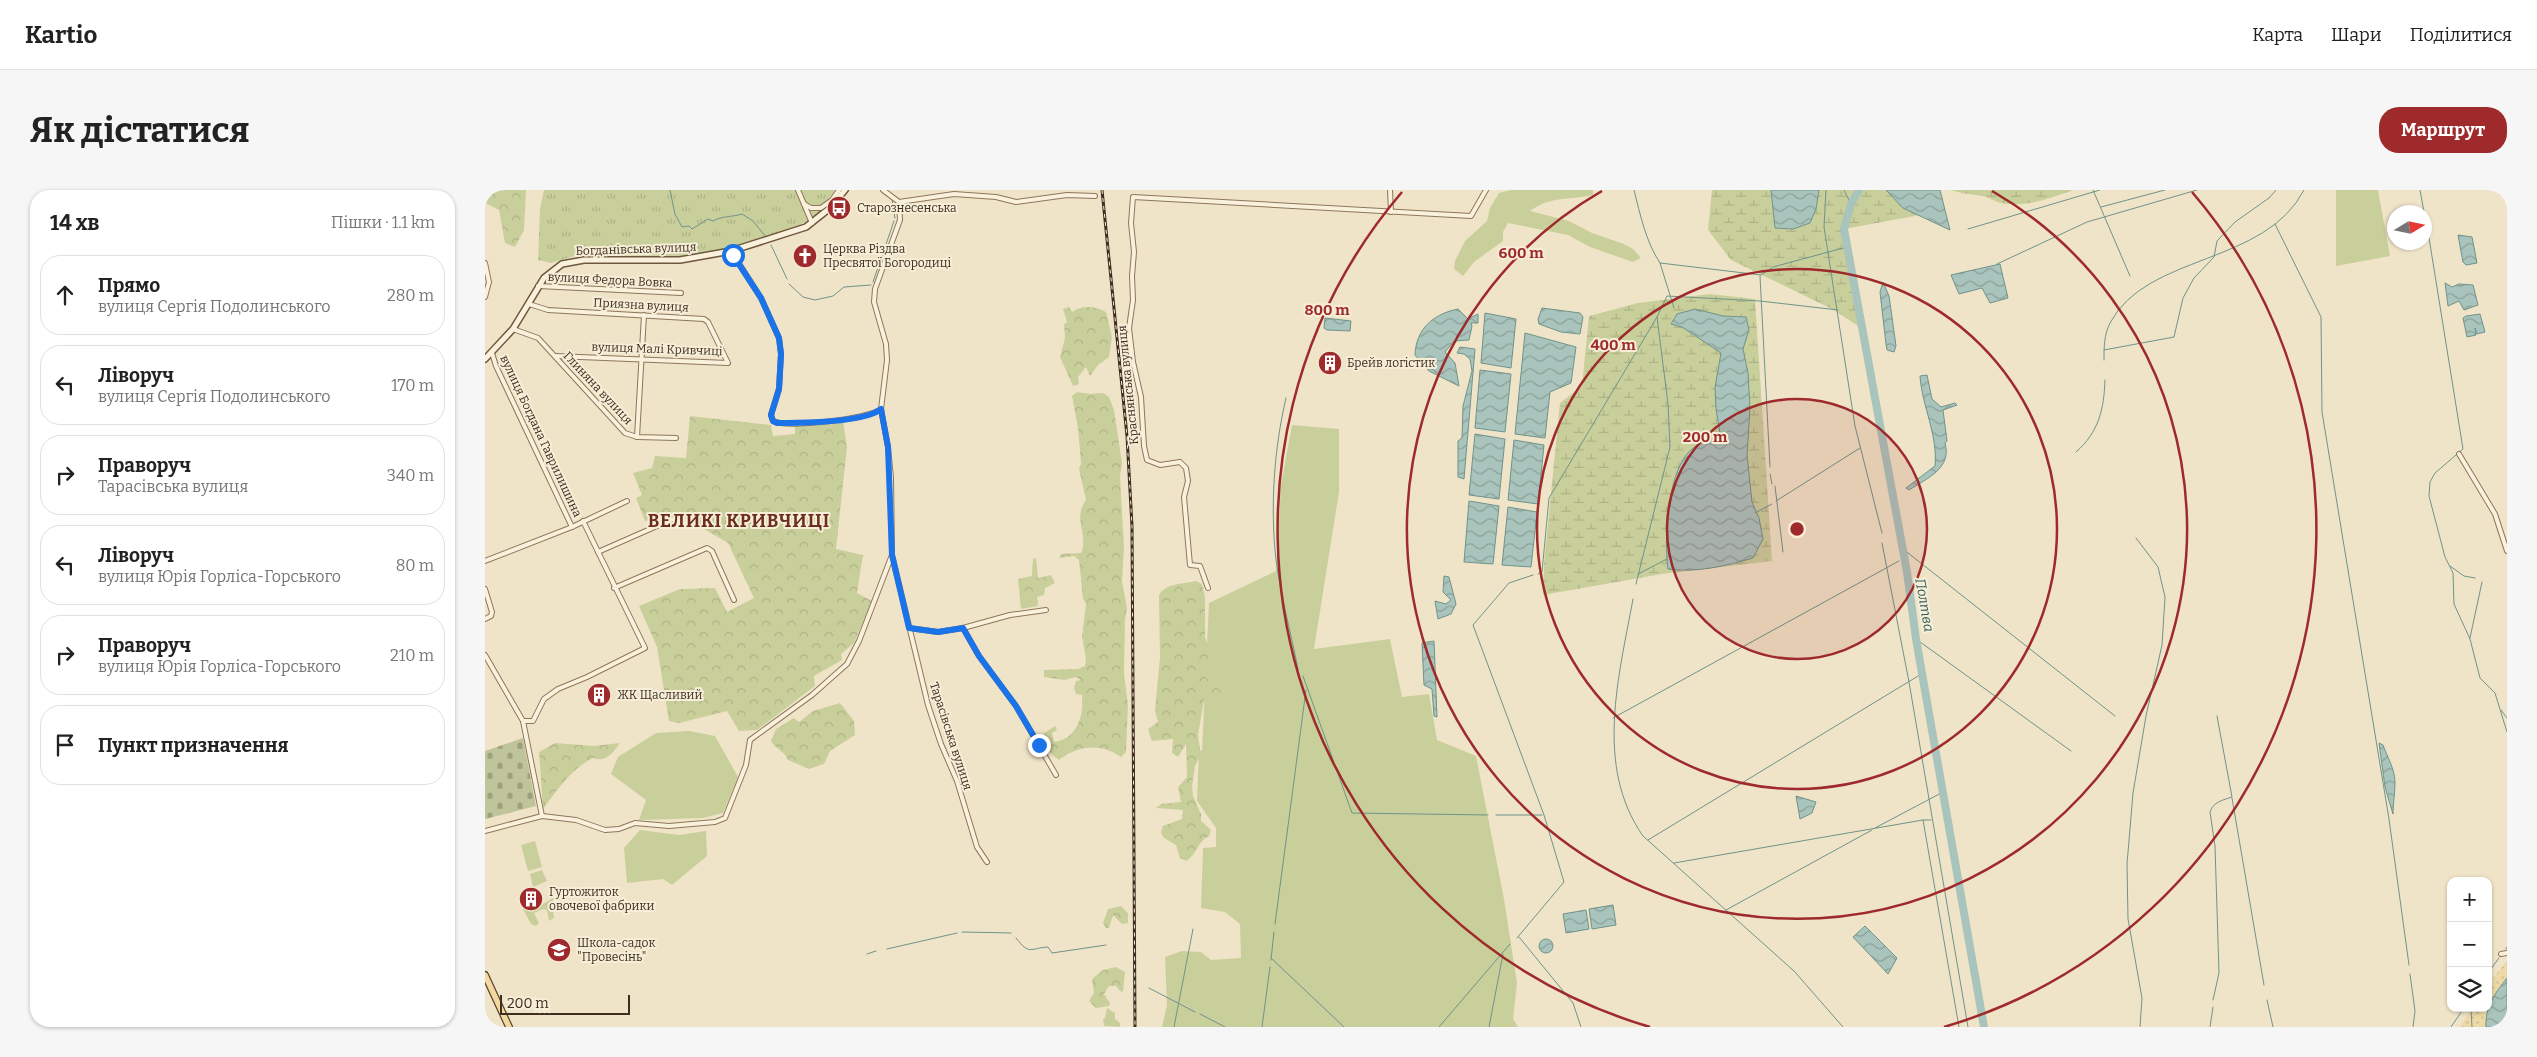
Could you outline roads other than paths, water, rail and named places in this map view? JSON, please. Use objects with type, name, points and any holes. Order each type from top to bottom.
[{"type":"main road","name":"Богданівська вулиця","points":[[485,359],[513,329],[538,286],[550,271],[571,262],[681,260],[731,251],[797,231],[812,223],[830,208],[845,190]]},
{"type":"main road","points":[[485,975],[487,985],[509,1027]]},
{"type":"street","points":[[799,190],[812,223]]},
{"type":"street","points":[[804,204],[811,208],[821,208],[832,200],[839,190]]},
{"type":"street","points":[[883,190],[899,202],[954,194],[996,197],[1016,202],[1067,195],[1095,196]]},
{"type":"street","points":[[1145,190],[1146,197],[1471,216],[1486,190]]},
{"type":"street","points":[[1390,190],[1391,212]]},
{"type":"street","name":"Краснянська вулиця","points":[[1146,197],[1133,197],[1131,223],[1134,252],[1133,300],[1129,328],[1133,362],[1141,397],[1144,446],[1147,460],[1160,464],[1180,462],[1186,468],[1188,481],[1183,497],[1189,565],[1200,566],[1208,588]]},
{"type":"street","name":"Тарасівська вулиця","points":[[899,202],[901,211],[899,220],[875,289],[875,302],[886,344],[887,360],[881,409],[888,447],[892,555],[935,727],[951,765],[977,847],[987,862]]},
{"type":"street","points":[[731,251],[761,298],[779,338],[781,354],[779,389],[771,415],[773,421],[777,423],[810,423],[851,418],[875,413],[881,409]]},
{"type":"street","points":[[485,263],[489,282],[485,297]]},
{"type":"street","name":"вулиця Федора Вовка","points":[[538,286],[681,293]]},
{"type":"street","name":"Приязна вулиця","points":[[529,304],[547,310],[704,319],[708,322],[727,360]]},
{"type":"street","points":[[637,437],[644,315]]},
{"type":"street","name":"Глиняна вулиця","points":[[513,329],[538,338],[625,433],[637,437],[676,438]]},
{"type":"street","name":"вулиця Богдана Гаврилишина","points":[[492,353],[496,366],[572,527]]},
{"type":"street","name":"вулиця Малі Кривчиці","points":[[555,356],[643,358],[727,364],[727,360]]},
{"type":"street","points":[[2459,454],[2495,514],[2507,551]]},
{"type":"street","name":"вулиця Богдана Гаврилишина","points":[[485,562],[572,527],[627,501]]},
{"type":"street","points":[[598,552],[673,519]]},
{"type":"street","points":[[523,721],[533,721],[545,700],[558,689],[587,677],[645,648],[614,588],[583,521]]},
{"type":"street","points":[[614,588],[707,548],[712,551],[734,600]]},
{"type":"street","points":[[485,831],[543,816],[576,820],[605,830],[619,829],[635,823],[669,826],[715,822],[725,818],[746,765],[750,740],[812,695],[847,664],[859,641],[892,555]]},
{"type":"street","points":[[485,589],[492,612],[491,616],[485,619]]},
{"type":"street","points":[[909,628],[938,632],[963,628],[1010,615],[1046,610]]},
{"type":"street","points":[[963,628],[979,656],[1016,706],[1056,775]]},
{"type":"street","points":[[485,655],[523,721],[543,816]]},
{"type":"street","points":[[2501,954],[2507,953]]},
{"type":"water","points":[[1771,190],[1819,190],[1816,209],[1810,223],[1793,229],[1775,228]]},
{"type":"water","points":[[1886,190],[1940,190],[1950,230],[1903,208]]},
{"type":"water","points":[[2458,235],[2472,237],[2477,263],[2466,265],[2463,262]]},
{"type":"water","points":[[2000,264],[2008,298],[1990,303],[1982,288],[1959,294],[1951,275]]},
{"type":"water","points":[[1883,282],[1889,296],[1896,346],[1894,352],[1887,350],[1886,344],[1880,292]]},
{"type":"water","points":[[2445,283],[2452,287],[2459,284],[2473,285],[2478,305],[2464,310],[2459,301],[2448,306]]},
{"type":"water","points":[[1542,308],[1580,313],[1583,317],[1580,334],[1561,332],[1539,324],[1538,319]]},
{"type":"water","points":[[1458,309],[1468,319],[1478,314],[1478,323],[1471,323],[1469,340],[1454,341],[1445,352],[1455,363],[1459,386],[1429,371],[1415,355],[1422,330],[1427,324],[1449,311]]},
{"type":"water","points":[[1695,309],[1723,316],[1746,317],[1749,330],[1743,349],[1748,373],[1750,408],[1747,455],[1752,502],[1759,518],[1763,539],[1753,558],[1711,568],[1679,570],[1668,569],[1667,556],[1669,505],[1677,472],[1692,449],[1702,443],[1721,439],[1715,388],[1721,353],[1682,327],[1671,324],[1677,314]]},
{"type":"water","points":[[1485,313],[1516,319],[1511,368],[1481,363]]},
{"type":"water","points":[[2480,314],[2485,332],[2477,334],[2475,328],[2476,335],[2467,337],[2463,318]]},
{"type":"water","points":[[1325,318],[1351,321],[1350,331],[1327,330],[1324,328]]},
{"type":"water","points":[[1525,333],[1576,347],[1571,383],[1550,392],[1545,438],[1515,434]]},
{"type":"water","points":[[1460,347],[1475,349],[1464,479],[1458,477],[1458,441],[1462,438],[1463,406],[1472,371],[1470,359],[1464,354],[1457,353]]},
{"type":"water","points":[[1480,370],[1511,374],[1505,432],[1475,428]]},
{"type":"water","points":[[1927,375],[1932,399],[1941,407],[1955,403],[1957,405],[1943,410],[1947,441],[1945,443],[1945,459],[1942,466],[1931,476],[1909,490],[1906,488],[1935,466],[1934,443],[1920,376]]},
{"type":"water","points":[[1475,434],[1505,439],[1499,499],[1469,495]]},
{"type":"water","points":[[1514,440],[1544,445],[1538,504],[1508,500]]},
{"type":"water","points":[[1469,501],[1499,506],[1493,564],[1464,562]]},
{"type":"water","points":[[1508,507],[1537,512],[1531,567],[1502,565]]},
{"type":"water","points":[[1444,576],[1449,577],[1456,604],[1451,614],[1438,619],[1435,601],[1446,604],[1451,600],[1443,592]]},
{"type":"water","points":[[1434,641],[1437,717],[1434,716],[1432,689],[1424,685],[1422,643]]},
{"type":"water","points":[[2379,743],[2383,745],[2395,777],[2393,814],[2385,787]]},
{"type":"water","points":[[1796,796],[1816,802],[1812,813],[1800,819]]},
{"type":"water","points":[[1613,905],[1616,925],[1592,929],[1589,909]]},
{"type":"water","points":[[1586,910],[1589,929],[1566,933],[1563,914]]},
{"type":"water","points":[[1865,926],[1897,958],[1888,974],[1853,937]]},
{"type":"water","points":[[1543,939],[1549,939],[1553,946],[1549,953],[1543,953],[1539,949],[1539,943]]},
{"type":"water","points":[[2507,978],[2507,1027],[2486,1027],[2487,1012],[2492,1012],[2492,1001]]},
{"type":"waterway","points":[[670,190],[675,214],[682,227],[689,226],[692,229],[708,219],[713,221],[742,214],[753,221],[766,237]]},
{"type":"waterway","points":[[1634,190],[1647,237],[1660,263],[1761,275],[1773,267],[1847,247]]},
{"type":"waterway","points":[[1826,190],[1824,227],[1855,426],[1882,533]]},
{"type":"waterway","points":[[1844,190],[1851,204]]},
{"type":"waterway","name":"Полтва","points":[[1859,190],[1851,204],[1844,229],[1907,572],[1916,639],[1984,1027]]},
{"type":"waterway","points":[[2093,190],[2130,276]]},
{"type":"waterway","points":[[1968,229],[2100,190]]},
{"type":"waterway","points":[[2101,207],[2165,190]]},
{"type":"waterway","points":[[1997,264],[2087,222],[2197,190]]},
{"type":"waterway","points":[[2104,350],[2174,337],[2183,298],[2194,278],[2214,257],[2217,241],[2235,222],[2269,198],[2276,190]]},
{"type":"waterway","points":[[2104,360],[2108,328],[2127,300],[2150,283],[2235,247],[2262,233],[2286,215],[2304,190]]},
{"type":"waterway","points":[[2420,190],[2423,205]]},
{"type":"waterway","points":[[892,199],[895,218]]},
{"type":"waterway","points":[[873,282],[894,221]]},
{"type":"waterway","points":[[2275,224],[2321,317],[2322,412],[2389,819],[2409,965]]},
{"type":"waterway","points":[[771,245],[787,279]]},
{"type":"waterway","points":[[2431,250],[2463,449],[2435,473],[2430,482],[2429,496],[2445,557],[2453,573],[2454,604],[2470,639],[2480,678],[2495,693],[2507,732]]},
{"type":"waterway","points":[[1660,263],[1674,308]]},
{"type":"waterway","points":[[1760,276],[1770,467]]},
{"type":"waterway","points":[[789,284],[803,297],[815,300],[833,296],[844,287],[871,285]]},
{"type":"waterway","points":[[1636,584],[1670,447],[1668,404],[1657,317],[1667,296],[1760,301],[1838,310]]},
{"type":"waterway","points":[[1538,574],[1542,572],[1549,498],[1657,317]]},
{"type":"waterway","points":[[2076,452],[2090,436],[2099,419],[2105,380]]},
{"type":"waterway","points":[[1286,398],[1276,458],[1273,520],[1276,560],[1298,669]]},
{"type":"waterway","points":[[1776,501],[1860,448]]},
{"type":"waterway","points":[[1770,474],[1772,484]]},
{"type":"waterway","points":[[1775,486],[1783,552]]},
{"type":"waterway","points":[[1755,513],[1772,504]]},
{"type":"waterway","points":[[2136,538],[2158,567],[2165,597],[2162,645],[2146,716],[2133,793],[2127,864],[2128,919],[2142,998],[2140,1027]]},
{"type":"waterway","points":[[1882,543],[1909,682],[1968,1027]]},
{"type":"waterway","points":[[1903,549],[2115,716]]},
{"type":"waterway","points":[[1638,574],[1667,559]]},
{"type":"waterway","points":[[1613,718],[1899,561]]},
{"type":"waterway","points":[[2450,566],[2464,576],[2475,578]]},
{"type":"waterway","points":[[1517,938],[1564,882],[1544,815],[1473,625],[1509,583],[1533,575]]},
{"type":"waterway","points":[[2470,638],[2482,582]]},
{"type":"waterway","points":[[1633,599],[1617,689],[1614,720],[1615,751],[1619,780],[1628,809],[1643,836],[1794,971],[1843,1027]]},
{"type":"waterway","points":[[1916,639],[2071,751]]},
{"type":"waterway","points":[[1648,840],[1923,673]]},
{"type":"waterway","points":[[1303,676],[1352,813],[1488,815]]},
{"type":"waterway","points":[[1275,924],[1306,690]]},
{"type":"waterway","points":[[2501,710],[2507,718]]},
{"type":"waterway","points":[[2213,1000],[2219,973],[2215,846],[2210,812],[2216,804],[2232,797],[2217,716]]},
{"type":"waterway","points":[[1875,828],[1943,792]]},
{"type":"waterway","points":[[2232,798],[2264,985]]},
{"type":"waterway","points":[[1496,815],[1542,815]]},
{"type":"waterway","points":[[1923,820],[1959,1027]]},
{"type":"waterway","points":[[1674,863],[1931,820]]},
{"type":"waterway","points":[[1726,910],[1872,830]]},
{"type":"waterway","points":[[1174,1027],[1193,929]]},
{"type":"waterway","points":[[962,932],[1011,933]]},
{"type":"waterway","points":[[1271,960],[1274,932]]},
{"type":"waterway","points":[[887,949],[957,933]]},
{"type":"waterway","points":[[1519,937],[1573,1003],[1581,1027]]},
{"type":"waterway","points":[[1016,938],[1028,949],[1048,947],[1052,953],[1106,945]]},
{"type":"waterway","points":[[1439,1027],[1510,944]]},
{"type":"waterway","points":[[867,954],[876,951]]},
{"type":"waterway","points":[[1489,1027],[1503,954]]},
{"type":"waterway","points":[[1271,958],[1344,1027]]},
{"type":"waterway","points":[[2492,968],[2499,958]]},
{"type":"waterway","points":[[1262,1027],[1270,967]]},
{"type":"waterway","points":[[2410,974],[2415,1011],[2413,1027]]},
{"type":"waterway","points":[[1149,988],[1195,1012]]},
{"type":"waterway","points":[[2267,1000],[2273,1027]]},
{"type":"waterway","points":[[2210,1027],[2213,1007]]},
{"type":"waterway","points":[[2451,1027],[2461,1012]]},
{"type":"waterway","points":[[2471,1012],[2472,1027]]},
{"type":"waterway","points":[[1200,1014],[1225,1027]]},
{"type":"railway","points":[[1102,190],[1127,436],[1132,526],[1135,1027]]},
{"type":"place","name":"Старознесенська","points":[[839,208]]},
{"type":"place","name":"Церква Різдва Пресвятої Богородиці","points":[[805,256]]},
{"type":"place","name":"Брейв логістик","points":[[1330,363]]},
{"type":"place","name":"ЖК Щасливий","points":[[599,695]]},
{"type":"place","name":"Гуртожиток овочевої фабрики","points":[[531,899]]},
{"type":"place","name":"Школа-садок \"Провесінь\"","points":[[559,950]]},
{"type":"district","name":"ВЕЛИКІ КРИВЧИЦІ","points":[[739,521]]}]
